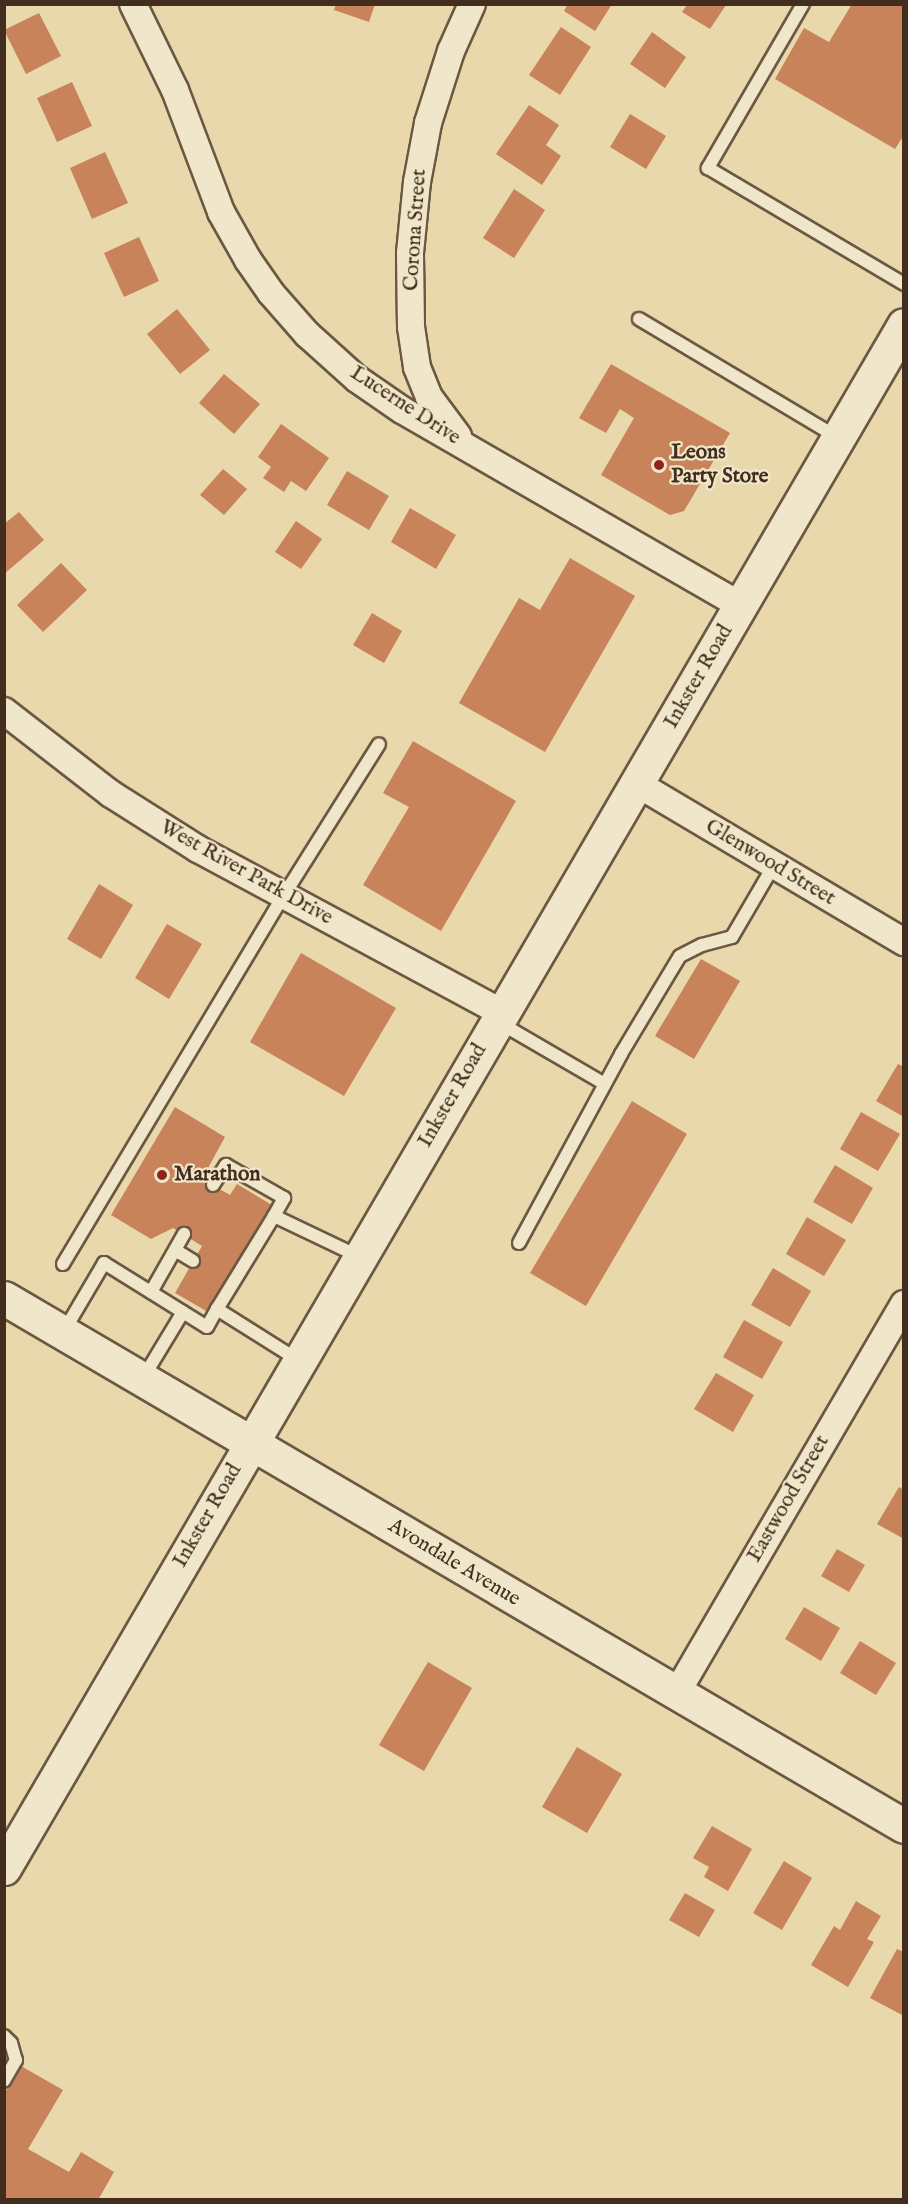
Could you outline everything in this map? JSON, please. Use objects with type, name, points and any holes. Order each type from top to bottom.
[{"type":"main road","name":"Inkster Road","points":[[4,1868],[903,325]]},
{"type":"main road","name":"Avondale Avenue","points":[[4,1298],[903,1826]]},
{"type":"street","name":"Lucerne Drive","points":[[133,4],[175,90],[221,212],[248,260],[272,293],[307,334],[357,379],[402,410],[740,605]]},
{"type":"street","name":"Corona Street","points":[[469,447],[446,424],[417,367],[411,327],[410,253],[417,182],[428,123],[451,51],[472,4]]},
{"type":"street","name":"West River Park Drive","points":[[4,711],[111,794],[198,849],[499,1017]]},
{"type":"street","name":"Glenwood Street","points":[[636,783],[903,942]]},
{"type":"street","name":"Eastwood Street","points":[[676,1694],[903,1304]]},
{"type":"lane","points":[[803,4],[708,168],[903,284]]},
{"type":"lane","points":[[639,319],[838,438]]},
{"type":"lane","points":[[63,1264],[284,895],[379,744]]},
{"type":"lane","points":[[519,1244],[605,1084],[680,956],[702,945],[732,937],[774,865]]},
{"type":"lane","points":[[499,1017],[605,1084]]},
{"type":"lane","points":[[63,1332],[104,1263],[207,1327],[230,1282],[284,1198],[226,1165],[213,1185]]},
{"type":"lane","points":[[274,1216],[360,1257]]},
{"type":"lane","points":[[151,1292],[184,1234]]},
{"type":"lane","points":[[175,1250],[193,1261]]},
{"type":"lane","points":[[217,1309],[299,1360]]},
{"type":"lane","points":[[142,1379],[183,1312]]},
{"type":"lane","points":[[4,2036],[11,2043],[16,2060],[4,2081]]},
{"type":"building","points":[[336,4],[375,4],[369,22],[334,10]]},
{"type":"building","points":[[568,4],[612,4],[595,31],[564,11]]},
{"type":"building","points":[[852,4],[904,4],[904,135],[895,149],[775,79],[804,28],[829,42]]},
{"type":"building","points":[[687,5],[726,5],[710,29],[682,12]]},
{"type":"building","points":[[39,13],[61,56],[26,74],[4,30]]},
{"type":"building","points":[[561,27],[591,47],[560,95],[529,75]]},
{"type":"building","points":[[652,32],[686,57],[665,88],[630,64]]},
{"type":"building","points":[[72,82],[92,126],[57,142],[37,98]]},
{"type":"building","points":[[529,105],[559,125],[546,145],[561,156],[542,185],[496,154]]},
{"type":"building","points":[[630,114],[666,136],[646,169],[610,147]]},
{"type":"building","points":[[105,152],[128,203],[92,219],[70,168]]},
{"type":"building","points":[[514,189],[545,210],[514,258],[483,238]]},
{"type":"building","points":[[139,237],[159,281],[124,297],[104,253]]},
{"type":"building","points":[[177,309],[210,350],[180,374],[147,334]]},
{"type":"building","points":[[611,364],[730,433],[684,511],[670,515],[601,475],[634,418],[620,409],[606,433],[579,418]]},
{"type":"building","points":[[224,374],[260,404],[234,434],[199,403]]},
{"type":"building","points":[[281,424],[329,458],[306,491],[291,481],[284,492],[263,478],[271,467],[258,457]]},
{"type":"building","points":[[223,469],[247,489],[224,515],[200,495]]},
{"type":"building","points":[[347,471],[389,496],[369,530],[327,505]]},
{"type":"building","points":[[410,508],[456,535],[436,569],[391,542]]},
{"type":"building","points":[[19,512],[44,540],[4,574],[4,524]]},
{"type":"building","points":[[296,521],[322,539],[301,569],[275,552]]},
{"type":"building","points":[[570,558],[635,596],[545,752],[459,703],[519,598],[540,610]]},
{"type":"building","points":[[61,563],[87,590],[43,632],[17,605]]},
{"type":"building","points":[[372,613],[402,631],[384,663],[353,645]]},
{"type":"building","points":[[413,741],[516,801],[441,931],[363,885],[409,807],[383,793]]},
{"type":"building","points":[[99,884],[133,905],[101,959],[67,939]]},
{"type":"building","points":[[167,924],[202,944],[169,999],[135,978]]},
{"type":"building","points":[[301,953],[396,1008],[344,1096],[250,1042]]},
{"type":"building","points":[[701,959],[740,981],[694,1059],[655,1036]]},
{"type":"building","points":[[898,1064],[904,1067],[904,1117],[876,1101]]},
{"type":"building","points":[[632,1101],[687,1134],[586,1306],[530,1273]]},
{"type":"building","points":[[175,1107],[225,1137],[202,1179],[230,1195],[237,1184],[272,1205],[208,1312],[175,1293],[202,1246],[173,1228],[151,1239],[111,1215]]},
{"type":"building","points":[[861,1112],[900,1134],[878,1171],[840,1149]]},
{"type":"building","points":[[835,1165],[873,1188],[852,1224],[813,1202]]},
{"type":"building","points":[[807,1217],[846,1240],[824,1276],[786,1254]]},
{"type":"building","points":[[773,1268],[811,1291],[790,1327],[751,1305]]},
{"type":"building","points":[[744,1320],[783,1342],[762,1379],[723,1357]]},
{"type":"building","points":[[716,1373],[754,1395],[733,1432],[694,1409]]},
{"type":"building","points":[[899,1487],[904,1490],[904,1539],[877,1524]]},
{"type":"building","points":[[837,1549],[865,1565],[849,1592],[821,1576]]},
{"type":"building","points":[[804,1607],[840,1628],[821,1661],[785,1639]]},
{"type":"building","points":[[860,1641],[896,1663],[876,1695],[840,1673]]},
{"type":"building","points":[[428,1662],[472,1688],[424,1771],[379,1745]]},
{"type":"building","points":[[577,1747],[622,1774],[587,1833],[542,1807]]},
{"type":"building","points":[[712,1826],[752,1849],[728,1891],[704,1877],[709,1867],[693,1858]]},
{"type":"building","points":[[784,1861],[812,1878],[782,1930],[753,1913]]},
{"type":"building","points":[[685,1893],[715,1910],[699,1937],[669,1920]]},
{"type":"building","points":[[856,1901],[881,1916],[867,1939],[874,1942],[848,1987],[811,1965],[834,1926],[840,1930]]},
{"type":"building","points":[[897,1949],[904,1952],[904,2016],[870,1998]]},
{"type":"building","points":[[21,2066],[63,2090],[28,2149],[69,2172],[81,2152],[114,2172],[98,2200],[4,2200],[4,2094]]},
{"type":"place","name":"Leons Party Store","points":[[659,465]]},
{"type":"place","name":"Marathon","points":[[162,1175]]}]
